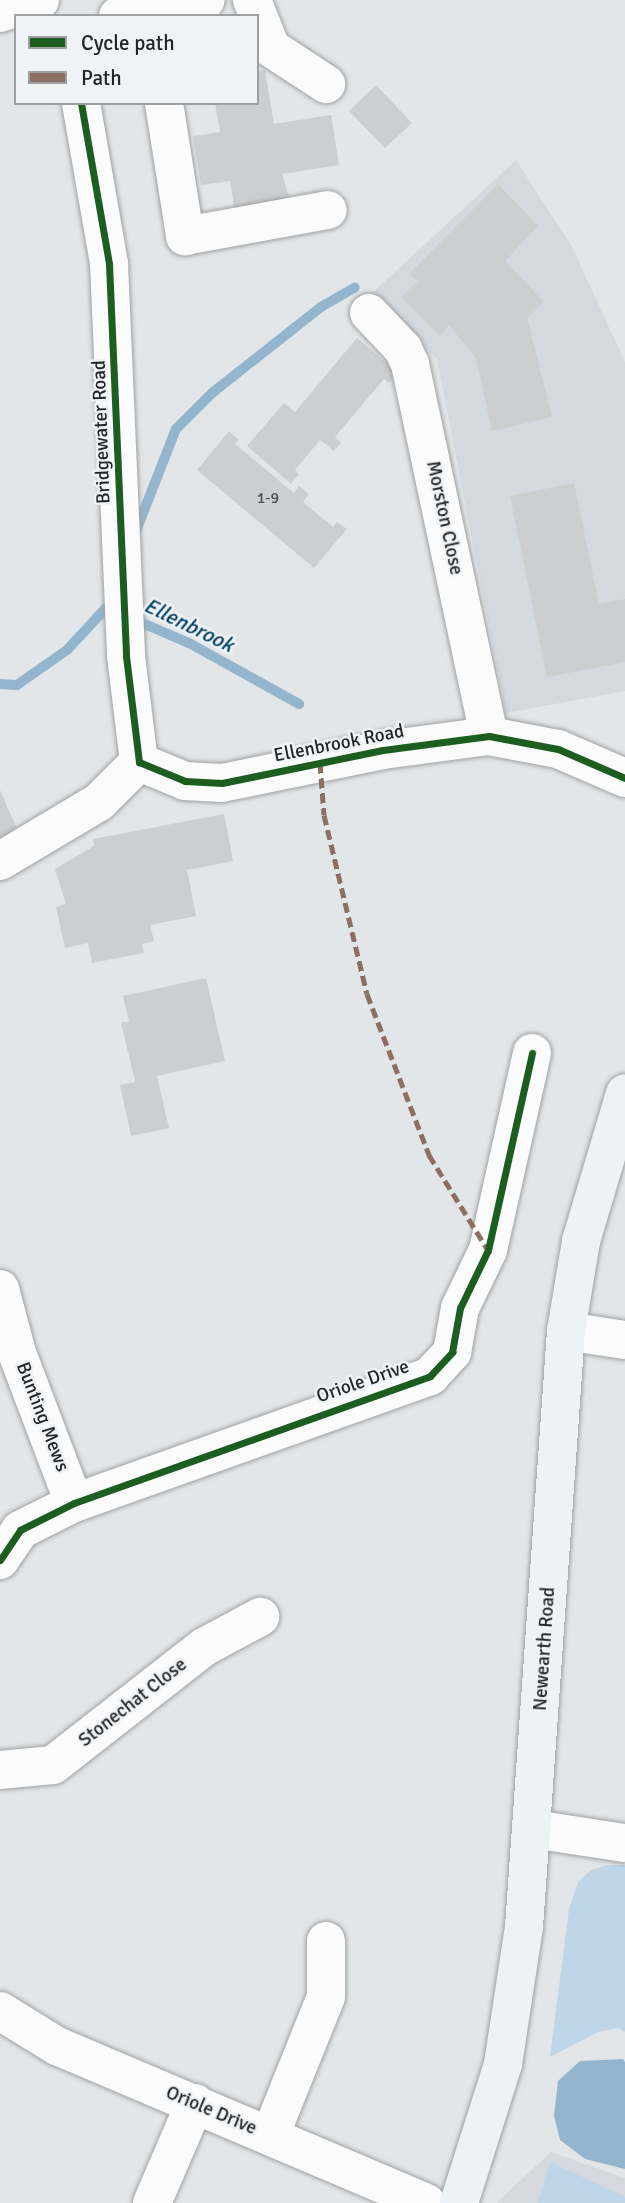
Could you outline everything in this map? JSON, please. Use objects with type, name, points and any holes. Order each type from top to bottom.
[{"type":"main road","name":"Newearth Road","points":[[459,2203],[503,2064],[533,1829],[565,1331],[582,1241],[625,1093]]},
{"type":"street","points":[[0,13],[40,0]]},
{"type":"street","points":[[139,13],[206,0]]},
{"type":"street","points":[[259,18],[271,48],[326,84]]},
{"type":"street","name":"Bridgewater Road","points":[[81,105],[109,264],[126,656],[139,762]]},
{"type":"street","points":[[164,105],[185,236],[328,210]]},
{"type":"street","name":"Morston Close","points":[[369,313],[403,349],[410,364],[489,736]]},
{"type":"street","name":"Ellenbrook Road","points":[[139,762],[185,780],[222,783],[383,750],[489,736],[558,749],[625,778]]},
{"type":"street","points":[[0,860],[89,809],[139,762]]},
{"type":"street","name":"Oriole Drive","points":[[0,1560],[20,1530],[74,1503],[430,1377],[452,1352],[460,1308],[488,1250],[532,1053]]},
{"type":"street","name":"Bunting Mews","points":[[0,1289],[17,1353],[74,1503]]},
{"type":"street","points":[[565,1331],[625,1340]]},
{"type":"street","name":"Stonechat Close","points":[[0,1770],[53,1765],[204,1647],[260,1617]]},
{"type":"street","points":[[533,1829],[625,1843]]},
{"type":"street","points":[[270,2136],[326,1997],[326,1941]]},
{"type":"street","name":"Oriole Drive","points":[[1,2015],[57,2046],[426,2203]]},
{"type":"street","points":[[152,2203],[195,2103]]},
{"type":"shaded area","points":[[516,160],[572,247],[625,362],[625,691],[506,713],[437,359],[369,296]]},
{"type":"shaded area","points":[[607,1865],[625,1865],[625,2032],[618,2028],[598,2032],[550,2057],[569,1909],[578,1882],[591,1870]]},
{"type":"shaded area","points":[[623,2059],[625,2169],[585,2159],[560,2140],[554,2116],[558,2081],[580,2061]]},
{"type":"shaded area","points":[[551,2152],[625,2178],[625,2203],[496,2203]]},
{"type":"shaded area","points":[[550,2162],[625,2197],[625,2203],[538,2203]]},
{"type":"building","points":[[265,70],[274,124],[331,115],[339,165],[282,174],[291,203],[235,212],[230,181],[201,185],[193,136],[220,132],[215,105],[259,105],[259,71]]},
{"type":"building","points":[[376,85],[412,123],[385,148],[349,111]]},
{"type":"building","points":[[498,184],[538,226],[505,261],[544,302],[527,318],[552,417],[492,431],[476,358],[449,325],[440,336],[401,297],[418,281],[409,274]]},
{"type":"building","points":[[357,338],[397,372],[389,383],[384,379],[335,437],[341,443],[334,451],[320,440],[295,470],[299,474],[291,484],[247,446],[284,403],[295,412]]},
{"type":"building","points":[[229,431],[239,440],[235,444],[294,493],[299,486],[309,494],[303,502],[333,527],[337,522],[347,529],[314,568],[197,470]]},
{"type":"building","points":[[574,483],[599,604],[625,599],[625,662],[547,677],[510,496]]},
{"type":"building","points":[[0,790],[20,836],[0,845]]},
{"type":"building","points":[[224,814],[233,861],[187,870],[196,916],[150,925],[154,941],[142,944],[144,953],[92,963],[88,943],[65,948],[56,907],[66,904],[55,869],[94,846],[93,839]]},
{"type":"building","points":[[206,978],[225,1061],[157,1076],[169,1128],[131,1136],[120,1085],[135,1082],[121,1022],[129,1022],[123,996]]},
{"type":"waterway","points":[[134,536],[176,429],[212,393],[321,307],[355,287]]},
{"type":"waterway","name":"Ellenbrook","points":[[0,684],[17,685],[67,650],[106,608],[115,612]]},
{"type":"waterway","name":"Ellenbrook","points":[[133,619],[189,643],[299,704]]},
{"type":"marked path","points":[[320,763],[324,815],[367,994],[429,1155],[488,1250]]},
{"type":"cycle path","points":[[81,105],[109,264],[126,656],[139,762],[185,781],[222,783],[383,750],[489,736],[558,749],[625,778]]},
{"type":"cycle path","points":[[0,1560],[20,1530],[74,1503],[430,1376],[452,1352],[460,1308],[488,1250],[532,1053]]}]
